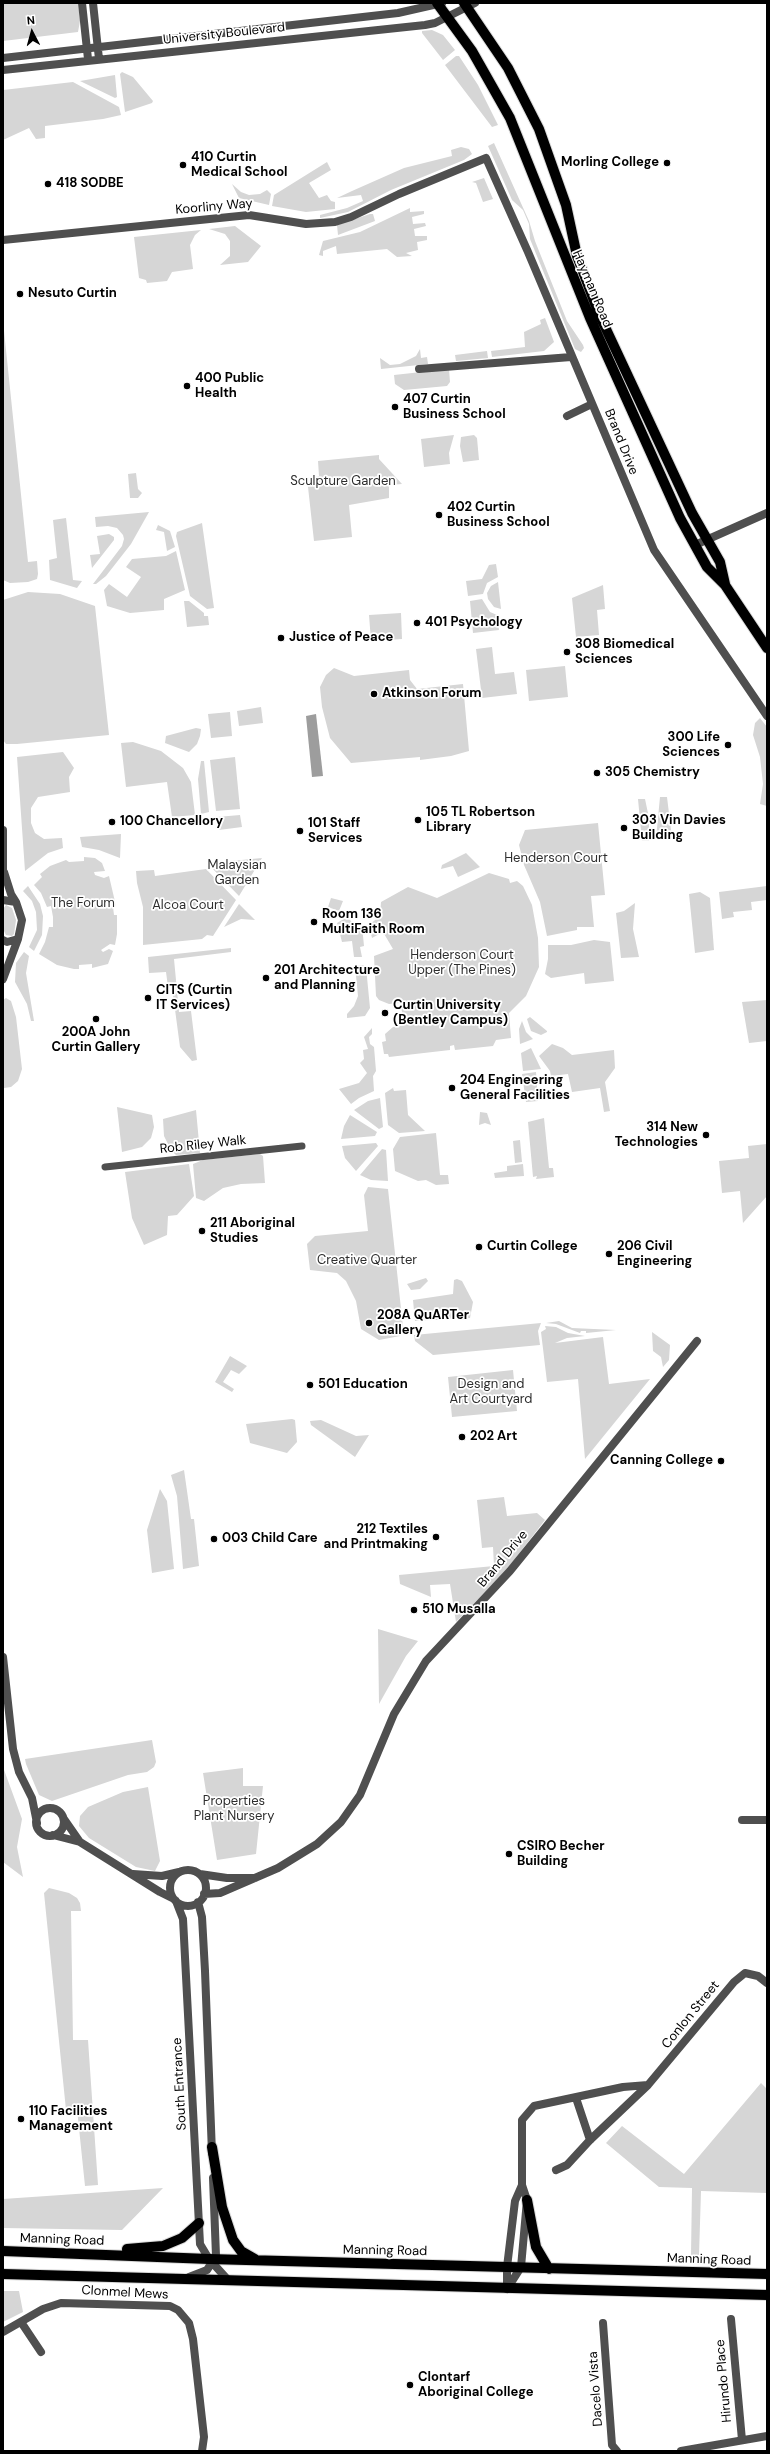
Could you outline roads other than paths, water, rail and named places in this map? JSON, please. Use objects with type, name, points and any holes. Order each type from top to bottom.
[{"type":"main road","name":"Hayman Road","points":[[439,4],[447,18],[484,70],[510,118],[593,325],[680,518],[708,567],[725,584],[767,648]]},
{"type":"main road","name":"Hayman Road","points":[[469,4],[508,68],[539,129],[566,205],[577,256],[599,314],[692,513],[720,562],[725,584]]},
{"type":"main road","points":[[212,2147],[222,2207],[233,2240],[241,2251],[258,2260]]},
{"type":"main road","points":[[527,2200],[536,2247],[549,2269]]},
{"type":"main road","points":[[71,2253],[162,2246],[182,2238],[199,2223]]},
{"type":"main road","name":"Manning Road","points":[[3,2251],[71,2253],[212,2261],[258,2260],[767,2274]]},
{"type":"main road","points":[[3,2274],[170,2280],[228,2280],[507,2289],[767,2295]]},
{"type":"street","points":[[82,3],[88,59]]},
{"type":"street","points":[[92,3],[99,58]]},
{"type":"street","name":"University Boulevard","points":[[3,58],[87,46],[398,13],[439,4]]},
{"type":"street","name":"University Boulevard","points":[[3,70],[88,59],[420,26],[435,23],[447,18],[469,4]]},
{"type":"street","name":"Koorliny Way","points":[[3,240],[249,215],[306,224],[335,222],[351,217],[399,194],[486,158]]},
{"type":"street","name":"Brand Drive","points":[[486,158],[528,252],[571,357],[654,550],[767,716]]},
{"type":"street","points":[[419,369],[571,357]]},
{"type":"street","points":[[566,416],[592,404]]},
{"type":"street","points":[[695,545],[767,513]]},
{"type":"street","points":[[3,830],[3,874],[16,902],[22,920],[18,939],[3,979]]},
{"type":"street","points":[[3,900],[16,902]]},
{"type":"street","points":[[3,940],[7,942],[18,939]]},
{"type":"street","name":"Rob Riley Walk","points":[[106,1167],[302,1146]]},
{"type":"street","name":"Brand Drive","points":[[204,1894],[220,1893],[257,1878],[300,1856],[317,1844],[341,1822],[360,1795],[394,1714],[426,1661],[510,1570],[697,1341]]},
{"type":"street","points":[[3,1657],[12,1749],[19,1772],[32,1798],[37,1824],[44,1834],[80,1842],[130,1874],[175,1900],[187,1905],[198,1902],[204,1894],[205,1884],[200,1874],[190,1870],[162,1876],[130,1874]]},
{"type":"street","points":[[32,1798],[48,1808],[58,1810],[80,1842]]},
{"type":"street","points":[[37,1824],[38,1815],[48,1808]]},
{"type":"street","points":[[53,1835],[63,1827],[64,1819]]},
{"type":"street","points":[[742,1820],[767,1820]]},
{"type":"street","points":[[175,1900],[170,1884],[179,1872]]},
{"type":"street","name":"Brand Drive","points":[[200,1874],[227,1878],[257,1878]]},
{"type":"street","name":"South Entrance","points":[[175,1900],[183,1919],[184,1926],[200,2244],[228,2280]]},
{"type":"street","points":[[170,2280],[199,2275],[212,2261],[216,2238],[205,1971],[202,1917],[198,1902]]},
{"type":"street","name":"Conlon Street","points":[[556,2170],[567,2165],[590,2140],[648,2085],[734,1982],[745,1973],[758,1976],[767,1983]]},
{"type":"street","points":[[507,2289],[521,2267],[527,2200],[522,2185],[522,2120],[534,2106],[623,2087],[648,2085]]},
{"type":"street","points":[[576,2098],[590,2140]]},
{"type":"street","points":[[507,2289],[507,2267],[515,2201],[522,2185]]},
{"type":"street","name":"Clonmel Mews","points":[[3,2332],[42,2309],[61,2303],[170,2306],[178,2310],[189,2323],[193,2339],[204,2437],[202,2451]]},
{"type":"street","name":"Hirundo Place","points":[[731,2319],[742,2440]]},
{"type":"street","points":[[21,2322],[41,2352]]},
{"type":"street","name":"Dacelo Vista","points":[[604,2323],[612,2445],[617,2451]]},
{"type":"street","points":[[681,2451],[767,2436]]},
{"type":"place","name":"Morling College","points":[[667,163]]},
{"type":"place","name":"410 Curtin Medical School","points":[[183,165]]},
{"type":"place","name":"418 SODBE","points":[[48,184]]},
{"type":"place","name":"Nesuto Curtin","points":[[20,294]]},
{"type":"place","name":"400 Public Health","points":[[187,386]]},
{"type":"place","name":"407 Curtin Business School","points":[[395,407]]},
{"type":"place","name":"402 Curtin Business School","points":[[439,515]]},
{"type":"place","name":"401 Psychology","points":[[417,623]]},
{"type":"place","name":"Justice of Peace","points":[[281,638]]},
{"type":"place","name":"308 Biomedical Sciences","points":[[567,652]]},
{"type":"place","name":"Atkinson Forum","points":[[374,694]]},
{"type":"place","name":"300 Life Sciences","points":[[728,745]]},
{"type":"place","name":"305 Chemistry","points":[[597,773]]},
{"type":"place","name":"105 TL Robertson Library","points":[[418,820]]},
{"type":"place","name":"100 Chancellory","points":[[112,822]]},
{"type":"place","name":"303 Vin Davies Building","points":[[624,828]]},
{"type":"place","name":"101 Staff Services","points":[[300,831]]},
{"type":"place","name":"Room 136 MultiFaith Room","points":[[314,922]]},
{"type":"place","name":"201 Architecture and Planning","points":[[266,978]]},
{"type":"place","name":"CITS (Curtin IT Services)","points":[[148,998]]},
{"type":"place","name":"Curtin University (Bentley Campus)","points":[[385,1013]]},
{"type":"place","name":"200A John Curtin Gallery","points":[[96,1019]]},
{"type":"place","name":"204 Engineering General Facilities","points":[[452,1088]]},
{"type":"place","name":"314 New Technologies","points":[[706,1135]]},
{"type":"place","name":"211 Aboriginal Studies","points":[[202,1231]]},
{"type":"place","name":"Curtin College","points":[[479,1247]]},
{"type":"place","name":"206 Civil Engineering","points":[[609,1254]]},
{"type":"place","name":"208A QuARTer Gallery","points":[[369,1323]]},
{"type":"place","name":"501 Education","points":[[310,1385]]},
{"type":"place","name":"202 Art","points":[[462,1437]]},
{"type":"place","name":"Canning College","points":[[721,1461]]},
{"type":"place","name":"212 Textiles and Printmaking","points":[[436,1537]]},
{"type":"place","name":"003 Child Care","points":[[214,1539]]},
{"type":"place","name":"510 Musalla","points":[[414,1610]]},
{"type":"place","name":"CSIRO Becher Building","points":[[509,1854]]},
{"type":"place","name":"110 Facilities Management","points":[[21,2119]]},
{"type":"place","name":"Clontarf Aboriginal College","points":[[410,2385]]},
{"type":"park label","name":"Sculpture Garden","points":[[343,482]]},
{"type":"park label","name":"Henderson Court","points":[[556,859]]},
{"type":"park label","name":"Malaysian Garden","points":[[237,874]]},
{"type":"park label","name":"The Forum","points":[[83,904]]},
{"type":"park label","name":"Alcoa Court","points":[[188,906]]},
{"type":"park label","name":"Henderson Court Upper (The Pines)","points":[[462,964]]},
{"type":"park label","name":"Creative Quarter","points":[[367,1261]]},
{"type":"park label","name":"Design and Art Courtyard","points":[[491,1392]]},
{"type":"park label","name":"Properties Plant Nursery","points":[[234,1810]]}]
